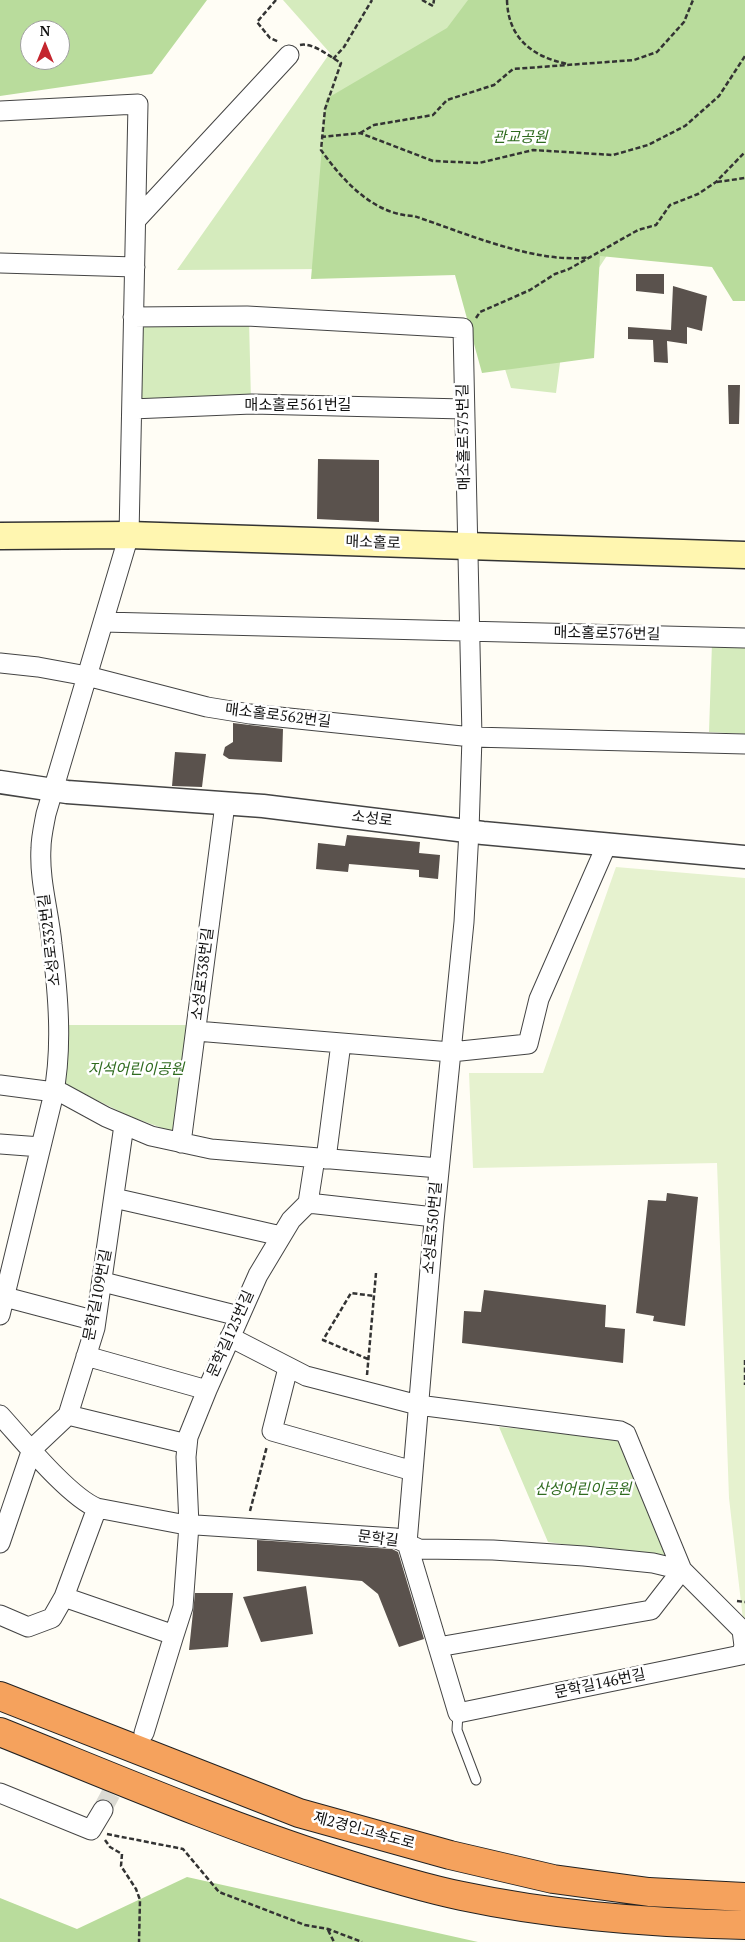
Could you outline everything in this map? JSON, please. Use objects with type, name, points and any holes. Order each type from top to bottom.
[{"type":"highway","name":"제2경인고속도로","points":[[0,1696],[299,1813],[450,1855],[553,1879],[649,1892],[745,1897]]},
{"type":"highway","points":[[0,1732],[251,1833],[371,1872],[461,1896],[555,1914],[647,1922],[745,1925]]},
{"type":"main road","name":"매소홀로","points":[[0,536],[129,535],[745,555]]},
{"type":"street","points":[[136,220],[290,48]]},
{"type":"street","points":[[0,111],[138,104],[129,535],[53,790]]},
{"type":"street","points":[[0,263],[135,267]]},
{"type":"street","points":[[134,316],[247,316],[462,328]]},
{"type":"street","name":"매소홀로575번길","points":[[462,328],[466,546]]},
{"type":"street","name":"매소홀로561번길","points":[[132,409],[252,404],[464,409]]},
{"type":"street","points":[[466,546],[472,737],[469,831]]},
{"type":"street","points":[[103,622],[469,631]]},
{"type":"street","name":"매소홀로576번길","points":[[469,631],[745,638]]},
{"type":"street","name":"매소홀로562번길","points":[[0,663],[38,666],[87,676],[207,708],[472,737]]},
{"type":"street","points":[[472,737],[745,744]]},
{"type":"street","name":"소성로","points":[[0,782],[53,790],[225,804],[469,831],[745,857]]},
{"type":"street","name":"소성로332번길","points":[[0,1315],[42,1147],[57,1072],[58,1006],[41,848],[53,790]]},
{"type":"street","name":"소성로338번길","points":[[181,1143],[225,804]]},
{"type":"street","name":"소성로350번길","points":[[407,1543],[434,1217],[464,922],[469,831]]},
{"type":"street","points":[[196,1031],[451,1052],[528,1044],[540,999],[607,844]]},
{"type":"street","points":[[341,1043],[321,1158],[308,1202],[434,1217]]},
{"type":"street","points":[[0,1085],[62,1093],[151,1136],[211,1149],[439,1168]]},
{"type":"street","name":"문학길109번길","points":[[32,1449],[68,1415],[96,1321],[124,1124]]},
{"type":"street","points":[[0,1144],[42,1147]]},
{"type":"street","points":[[114,1198],[281,1236]]},
{"type":"street","name":"문학길125번길","points":[[144,1733],[183,1606],[189,1525],[187,1444],[206,1390],[258,1275],[291,1220],[308,1202]]},
{"type":"street","points":[[103,1282],[239,1316]]},
{"type":"street","points":[[5,1297],[96,1321]]},
{"type":"street","points":[[230,1337],[306,1376],[418,1405],[620,1431],[626,1434],[682,1570],[651,1610],[438,1648]]},
{"type":"street","points":[[86,1356],[206,1390]]},
{"type":"street","points":[[288,1368],[272,1430],[413,1471]]},
{"type":"street","name":"문학길","points":[[0,1415],[85,1504],[96,1508],[189,1525],[395,1538],[419,1549],[493,1550],[584,1556],[653,1562],[682,1570],[742,1630],[744,1646],[741,1655]]},
{"type":"street","points":[[68,1415],[187,1444]]},
{"type":"street","points":[[0,1543],[32,1449]]},
{"type":"street","points":[[0,1614],[28,1626],[52,1618],[64,1597],[96,1508]]},
{"type":"street","points":[[407,1543],[458,1714]]},
{"type":"street","points":[[64,1597],[174,1635]]},
{"type":"street","name":"문학길146번길","points":[[458,1714],[741,1655]]},
{"type":"street","points":[[0,1793],[91,1830],[103,1810]]},
{"type":"lane","points":[[458,1714],[457,1730],[476,1780]]},
{"type":"path","points":[[276,0],[257,22],[270,38],[290,48],[304,44],[341,63],[325,109],[320,137],[321,150],[344,180],[375,206],[405,216],[414,216],[519,250],[567,259],[591,257]]},
{"type":"path","points":[[333,59],[344,47],[372,0]]},
{"type":"path","points":[[422,0],[433,6],[434,0]]},
{"type":"path","points":[[507,0],[508,15],[515,34],[535,52],[559,62],[575,65]]},
{"type":"path","points":[[320,137],[360,132],[374,125],[433,115],[448,100],[494,85],[513,69],[634,60],[657,52],[684,22],[694,0]]},
{"type":"path","points":[[360,132],[433,161],[479,163],[532,150],[613,155],[648,145],[685,126],[719,96],[745,56]]},
{"type":"path","points":[[462,328],[480,312],[530,290],[555,274],[569,270],[638,230],[656,225],[670,206],[698,194],[716,182],[745,152]]},
{"type":"path","points":[[716,182],[745,178]]},
{"type":"path","points":[[365,1391],[376,1273]]},
{"type":"path","points":[[368,1359],[323,1340],[351,1293],[374,1296]]},
{"type":"path","points":[[745,1360],[745,1385]]},
{"type":"path","points":[[248,1529],[250,1508],[272,1430]]},
{"type":"path","points":[[139,1942],[139,1894],[121,1866],[122,1854],[110,1847],[100,1832],[183,1849],[219,1892],[305,1925],[328,1930],[362,1942]]},
{"type":"path","points":[[328,1930],[334,1942]]},
{"type":"green space","points":[[0,0],[207,0],[152,74],[0,96]]},
{"type":"green space","name":"관교공원","points":[[283,0],[745,0],[627,225],[566,318],[556,393],[511,388],[473,268],[177,270],[330,53]]},
{"type":"green space","name":"관교공원","points":[[468,0],[745,0],[745,301],[733,301],[712,267],[600,256],[594,358],[482,373],[455,275],[311,279],[326,99],[447,28]]},
{"type":"green space","points":[[249,320],[251,401],[136,404],[139,323]]},
{"type":"green space","points":[[712,643],[745,644],[745,734],[709,732]]},
{"type":"green space","points":[[616,867],[745,878],[745,1637],[729,1498],[717,1163],[473,1168],[469,1073],[543,1073]]},
{"type":"green space","name":"지석어린이공원","points":[[66,1025],[187,1025],[173,1132],[129,1116],[64,1084]]},
{"type":"green space","name":"산성어린이공원","points":[[499,1427],[617,1437],[669,1559],[548,1542]]},
{"type":"green space","points":[[187,1877],[478,1942],[0,1942],[0,1898],[77,1929]]},
{"type":"building","points":[[636,274],[664,274],[664,294],[636,291]]},
{"type":"building","points":[[673,286],[707,296],[702,331],[687,327],[687,344],[667,341],[668,363],[654,362],[653,340],[628,339],[628,327],[671,330]]},
{"type":"building","points":[[728,385],[740,385],[739,424],[729,424]]},
{"type":"building","points":[[318,459],[379,460],[379,522],[317,519]]},
{"type":"building","points":[[233,723],[283,729],[282,762],[229,759],[223,755],[225,747],[233,742]]},
{"type":"building","points":[[175,752],[206,754],[202,787],[172,786]]},
{"type":"building","points":[[347,835],[420,842],[419,853],[440,855],[438,879],[419,877],[419,870],[349,864],[348,872],[316,869],[318,843],[345,846]]},
{"type":"building","points":[[667,1193],[698,1197],[685,1326],[653,1321],[654,1316],[636,1313],[648,1200],[666,1201]]},
{"type":"building","points":[[484,1290],[606,1305],[605,1327],[625,1329],[623,1363],[462,1343],[464,1311],[481,1312]]},
{"type":"building","points":[[257,1540],[392,1549],[398,1552],[424,1639],[399,1647],[378,1594],[362,1581],[257,1571]]},
{"type":"building","points":[[306,1586],[313,1634],[261,1642],[243,1597]]},
{"type":"building","points":[[195,1593],[233,1593],[228,1647],[189,1650]]},
{"type":"tunnel","points":[[102,1810],[141,1738]]}]
